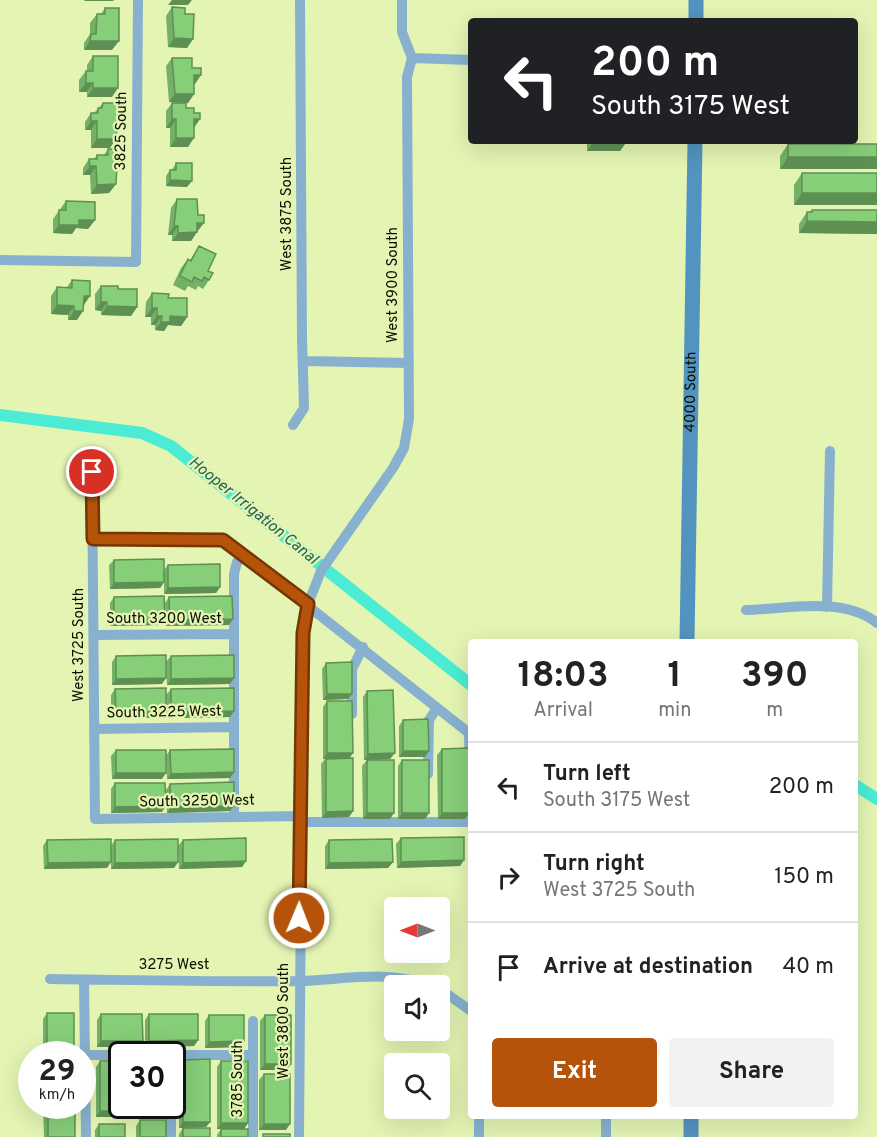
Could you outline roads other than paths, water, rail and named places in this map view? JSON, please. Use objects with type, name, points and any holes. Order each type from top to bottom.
[{"type":"main road","points":[[696,0],[696,18]]},
{"type":"main road","name":"4000 South","points":[[687,639],[695,144]]},
{"type":"main road","points":[[691,1119],[691,1137]]},
{"type":"street","name":"3825 South","points":[[0,260],[135,262],[138,0]]},
{"type":"street","name":"West 3875 South","points":[[293,425],[304,408],[300,0]]},
{"type":"street","name":"West 3900 South","points":[[334,551],[393,468],[404,448],[409,419],[407,77],[412,58],[402,32],[402,0]]},
{"type":"street","points":[[412,58],[468,60]]},
{"type":"street","points":[[304,362],[409,363]]},
{"type":"street","points":[[827,607],[830,451]]},
{"type":"street","name":"West 3725 South","points":[[92,472],[95,819]]},
{"type":"street","points":[[93,539],[219,539],[310,599],[363,647],[437,708],[429,720],[428,788]]},
{"type":"street","name":"West 3800 South","points":[[299,1137],[303,633],[310,599],[321,571],[334,551]]},
{"type":"street","points":[[234,817],[234,574],[237,562],[245,556]]},
{"type":"street","points":[[746,610],[827,607],[865,613],[877,623]]},
{"type":"street","name":"South 3200 West","points":[[94,635],[234,634]]},
{"type":"street","points":[[351,728],[352,669],[363,647]]},
{"type":"street","name":"South 3250 West","points":[[437,708],[468,732]]},
{"type":"street","name":"South 3225 West","points":[[94,729],[234,726]]},
{"type":"street","points":[[351,810],[351,822]]},
{"type":"street","name":"South 3250 West","points":[[95,819],[234,817],[351,822],[428,816],[468,822]]},
{"type":"street","name":"3275 West","points":[[50,979],[299,981],[384,979]]},
{"type":"street","points":[[84,980],[86,1041]]},
{"type":"street","points":[[450,996],[468,1009]]},
{"type":"street","name":"3785 South","points":[[253,1021],[253,1137]]},
{"type":"street","points":[[186,1055],[253,1054]]},
{"type":"street","points":[[86,1119],[86,1137]]},
{"type":"street","points":[[171,1119],[171,1137]]},
{"type":"street","points":[[478,1119],[479,1137]]},
{"type":"street","points":[[606,1119],[606,1137]]},
{"type":"waterway","name":"Hooper Irrigation Canal","points":[[0,415],[142,433],[171,446],[468,683]]},
{"type":"waterway","name":"Hooper Irrigation Canal","points":[[858,787],[877,799]]}]
